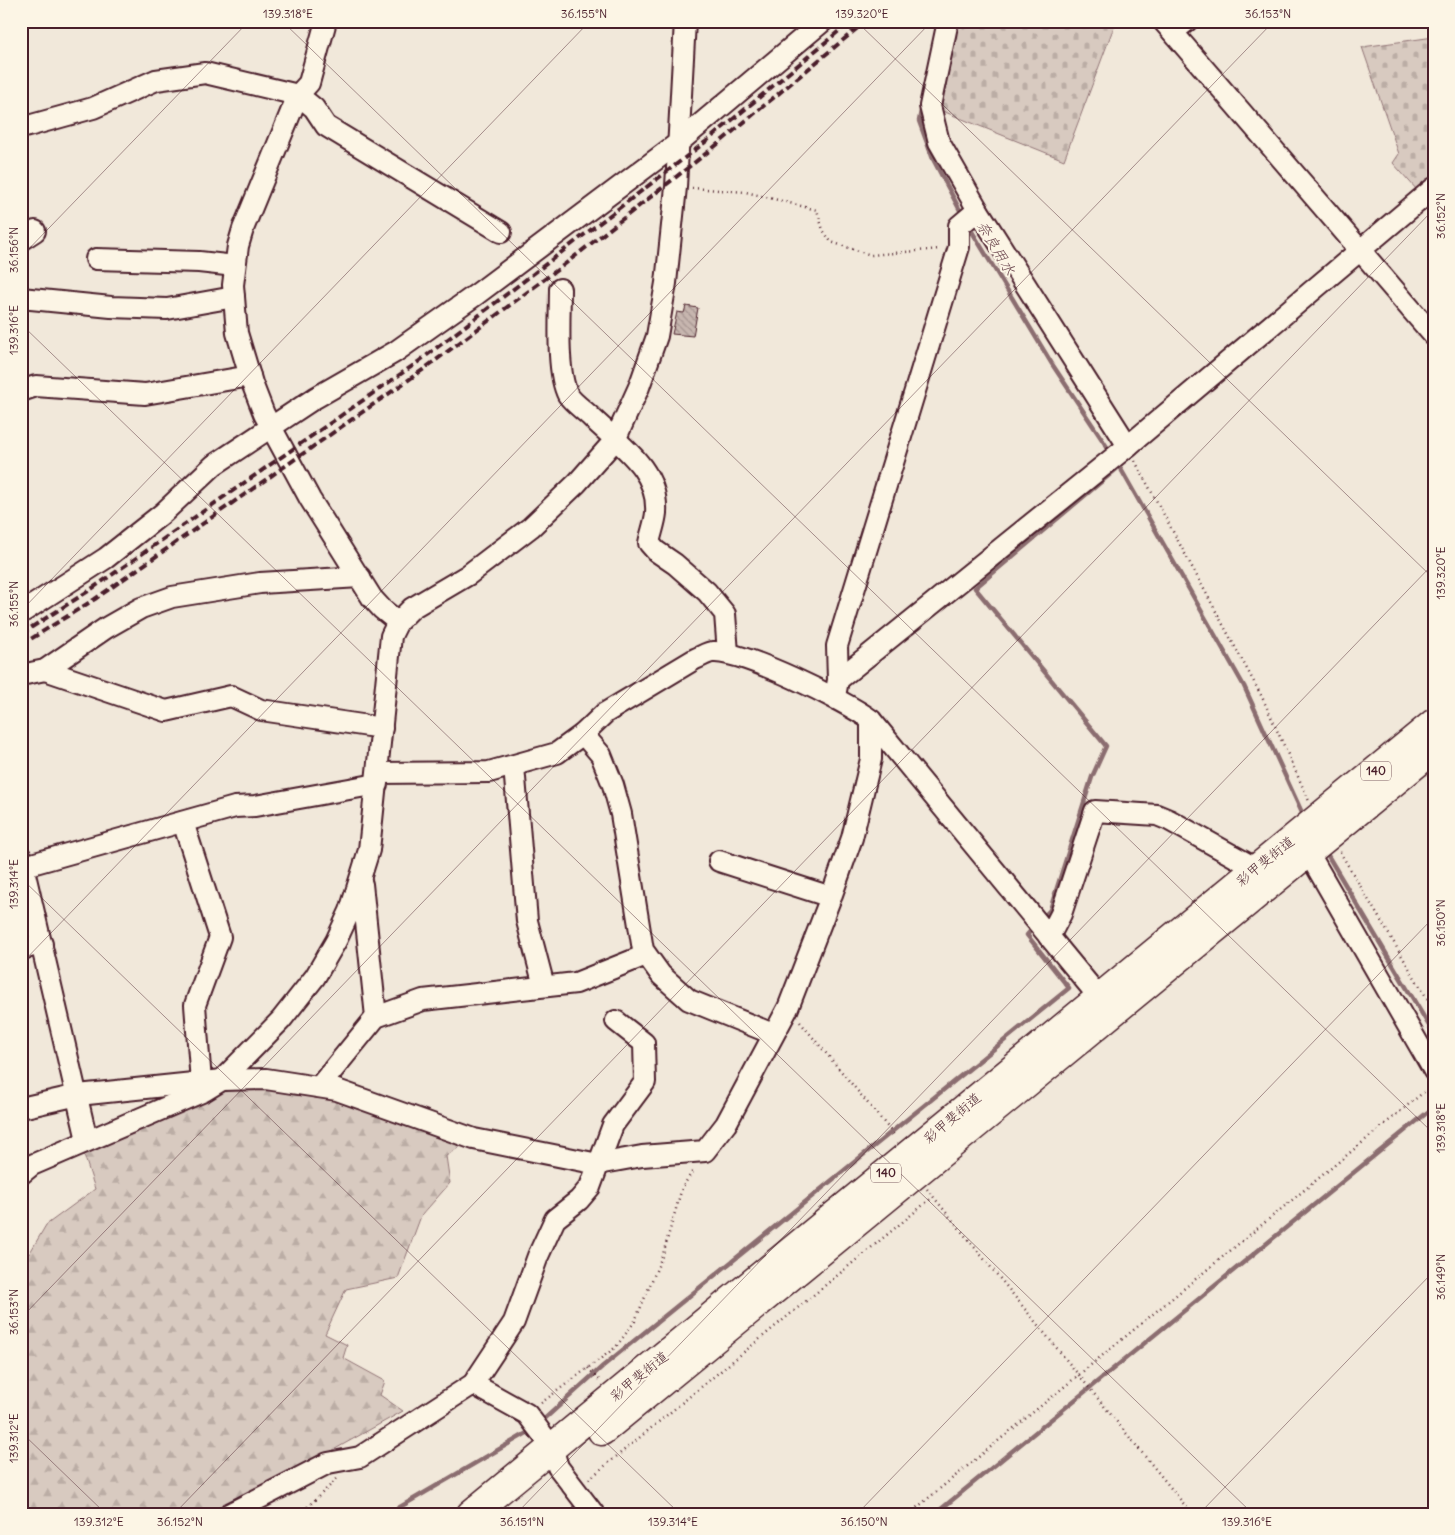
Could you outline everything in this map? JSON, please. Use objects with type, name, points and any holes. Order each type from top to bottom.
[{"type":"highway","name":"彩甲斐街道","points":[[471,1514],[555,1457],[916,1175],[1255,868],[1317,834],[1434,723]]},
{"type":"highway","name":"彩甲斐街道","points":[[501,1514],[555,1457],[1105,1005],[1317,834],[1434,749]]},
{"type":"street","points":[[326,21],[309,83],[298,95],[243,229],[236,266],[234,296],[237,333],[250,376],[271,427],[310,499],[382,610],[398,622]]},
{"type":"street","points":[[21,1174],[32,1165],[204,1091],[222,1080],[281,1020],[314,977],[347,918],[362,877],[369,850],[391,636],[398,622],[412,608],[468,575],[531,527],[577,483],[615,440],[639,387],[656,336],[666,283],[676,187],[685,21]]},
{"type":"street","points":[[21,613],[106,558],[163,513],[214,465],[315,398],[395,352],[477,294],[678,143],[823,21]]},
{"type":"street","points":[[948,21],[930,106],[938,142],[969,217],[1128,446]]},
{"type":"street","points":[[1174,25],[1434,336]]},
{"type":"street","points":[[21,128],[92,108],[156,80],[205,73],[298,95],[314,108],[326,126],[501,232]]},
{"type":"street","points":[[836,689],[1434,188]]},
{"type":"street","points":[[836,689],[837,646],[969,217]]},
{"type":"street","points":[[96,259],[199,262],[236,266]]},
{"type":"street","points":[[560,289],[562,374],[569,396],[615,440],[630,451],[646,473],[655,490],[656,513],[649,543],[656,552],[675,564],[707,592],[725,614],[728,653]]},
{"type":"street","points":[[21,298],[111,307],[167,309],[234,296]]},
{"type":"street","points":[[21,391],[36,386],[145,394],[250,376]]},
{"type":"street","points":[[21,675],[45,670],[106,628],[141,608],[172,597],[260,583],[360,577]]},
{"type":"street","points":[[87,1140],[78,1095],[22,863],[235,807],[255,806],[377,778],[489,772],[557,753],[583,734],[605,713],[711,651],[728,653],[800,682],[836,689],[855,708],[871,720],[1105,1005]]},
{"type":"street","points":[[45,670],[166,711],[231,696],[261,710],[382,728]]},
{"type":"street","points":[[21,1108],[78,1095],[222,1080],[266,1079],[337,1090],[474,1139],[598,1164],[642,1156],[705,1151],[726,1124],[788,1008],[832,897],[852,838],[871,759],[871,720]]},
{"type":"street","points":[[583,734],[602,755],[614,785],[643,950],[646,955],[661,975],[689,1000],[773,1034]]},
{"type":"street","points":[[514,766],[527,921],[544,986]]},
{"type":"street","points":[[1047,934],[1060,914],[1095,810],[1157,815],[1255,868]]},
{"type":"street","points":[[183,822],[220,937],[195,1005],[201,1082]]},
{"type":"street","points":[[1317,834],[1434,1071]]},
{"type":"street","points":[[719,861],[832,897]]},
{"type":"street","points":[[362,877],[376,1017]]},
{"type":"street","points":[[21,949],[42,944]]},
{"type":"street","points":[[320,1087],[347,1050],[376,1017],[423,1000],[576,983],[646,955]]},
{"type":"street","points":[[229,1514],[328,1463],[360,1457],[473,1384],[514,1322],[538,1256],[555,1219],[579,1200],[590,1187],[613,1125],[645,1082],[644,1043],[616,1021]]},
{"type":"street","points":[[473,1384],[527,1414],[576,1490],[594,1514]]},
{"type":"path","points":[[676,187],[746,192],[818,210],[823,230],[831,242],[871,255],[959,247]]},
{"type":"path","points":[[1128,446],[1262,697],[1310,802],[1317,834],[1434,1010]]},
{"type":"path","points":[[788,1008],[898,1140]]},
{"type":"path","points":[[909,1514],[1434,1084]]},
{"type":"path","points":[[527,1414],[616,1347],[634,1322],[663,1254],[682,1188],[705,1151]]},
{"type":"path","points":[[916,1175],[1192,1514]]},
{"type":"path","points":[[576,1490],[933,1197]]},
{"type":"path","points":[[588,1368],[604,1386]]},
{"type":"path","points":[[300,1514],[360,1457]]},
{"type":"green space","points":[[948,21],[1116,21],[1064,160],[930,106]]},
{"type":"green space","points":[[1434,37],[1434,176],[1417,190],[1393,163],[1399,154],[1362,47]]},
{"type":"green space","points":[[221,1082],[338,1097],[464,1144],[446,1156],[450,1183],[421,1216],[398,1278],[346,1289],[325,1334],[347,1345],[343,1358],[385,1381],[380,1395],[403,1411],[219,1514],[21,1514],[21,1268],[46,1225],[95,1189],[81,1145]]},
{"type":"building","points":[[686,306],[698,308],[693,336],[672,334],[677,312],[684,313]]},
{"type":"waterway","name":"奈良用水","points":[[922,106],[919,121],[933,159],[963,216]]},
{"type":"waterway","name":"奈良用水","points":[[968,225],[1052,364],[1111,453]]},
{"type":"waterway","points":[[1118,464],[1244,686],[1304,817]]},
{"type":"waterway","points":[[1041,919],[1050,910],[1092,777],[1106,746],[975,588],[1120,466]]},
{"type":"waterway","points":[[1324,849],[1434,1034]]},
{"type":"waterway","points":[[540,1423],[603,1366],[1069,988],[1027,935],[1034,927]]},
{"type":"waterway","points":[[935,1514],[1434,1107]]},
{"type":"waterway","points":[[388,1514],[532,1430]]},
{"type":"railway","points":[[21,634],[90,590],[418,362],[708,140],[851,21]]},
{"type":"railway","points":[[21,645],[95,599],[424,369],[565,264],[713,148],[866,21]]}]
